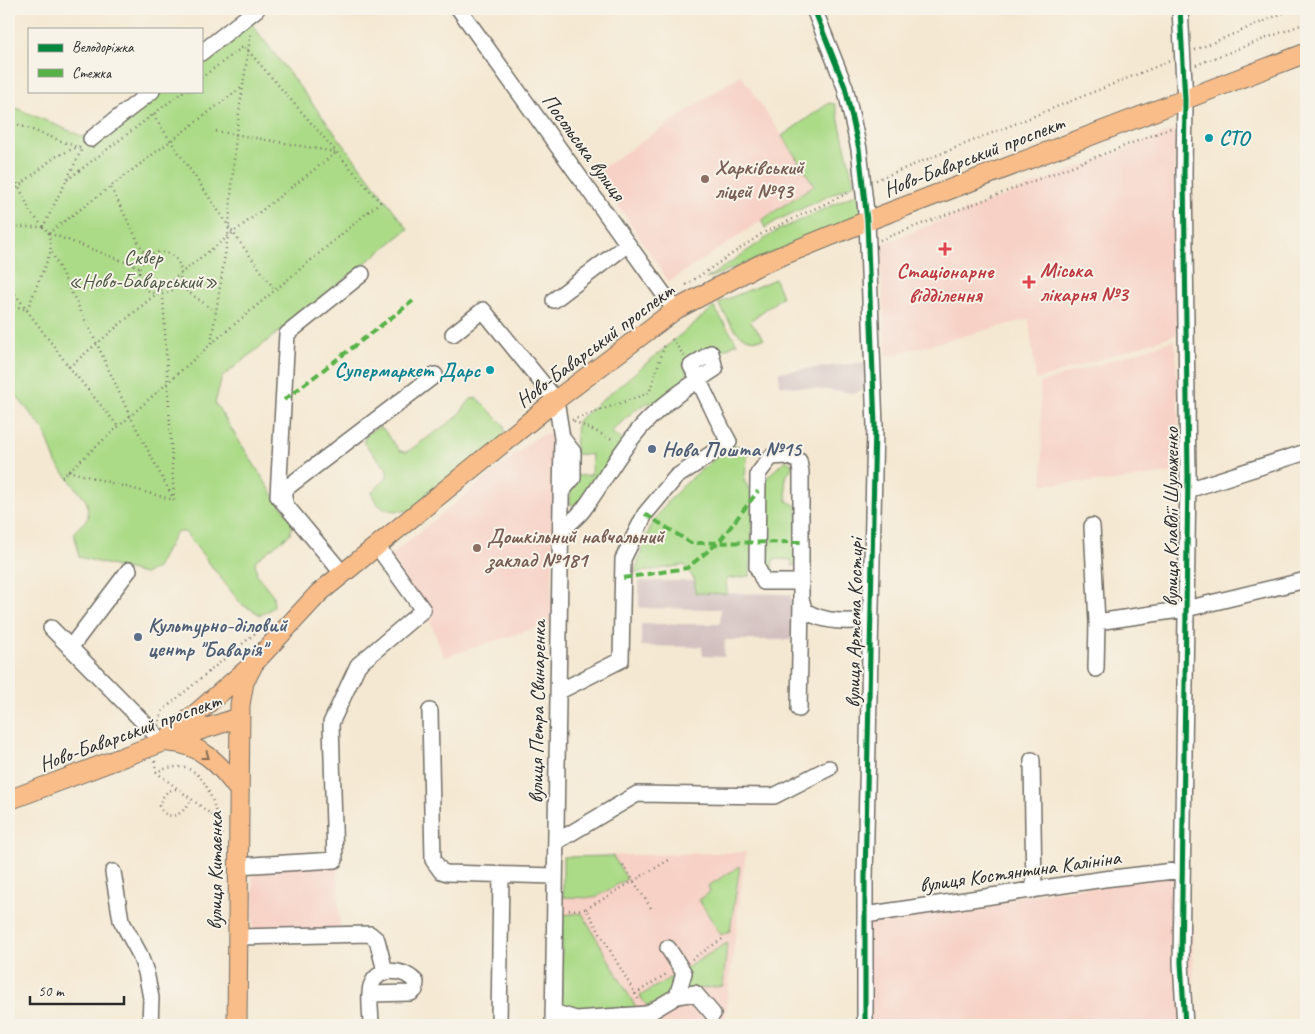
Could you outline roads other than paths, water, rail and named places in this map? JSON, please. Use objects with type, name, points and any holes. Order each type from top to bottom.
[{"type":"main road","name":"Ново-Баварський проспект","points":[[9,800],[157,744],[238,718],[244,682],[254,663],[315,597],[671,304],[759,265],[867,221],[1306,53]]},
{"type":"main road","points":[[157,744],[254,663]]},
{"type":"main road","name":"вулиця Китаєнка","points":[[237,1025],[238,718]]},
{"type":"main road","points":[[157,744],[183,743],[193,746],[227,773],[238,789]]},
{"type":"street","name":"Посольська вулиця","points":[[459,9],[671,304]]},
{"type":"street","name":"вулиця Клавдії Шульженко","points":[[1180,9],[1185,100],[1184,173],[1188,490],[1181,964],[1185,1025]]},
{"type":"street","name":"вулиця Артема Костирі","points":[[816,10],[846,87],[859,149],[867,221],[875,426],[865,915],[865,1025]]},
{"type":"street","points":[[202,52],[255,11]]},
{"type":"street","points":[[84,143],[151,92]]},
{"type":"street","points":[[554,300],[628,244]]},
{"type":"street","points":[[343,574],[278,496],[287,334],[362,274]]},
{"type":"street","points":[[453,334],[483,310],[556,400]]},
{"type":"street","points":[[558,692],[621,660],[623,559],[645,514],[676,477],[729,442],[710,407],[698,379],[691,366],[711,353],[715,368],[698,379],[668,399],[642,426],[582,510],[561,531]]},
{"type":"street","points":[[285,504],[285,489],[435,375]]},
{"type":"street","name":"вулиця Петра Свинаренка","points":[[553,1019],[562,492],[562,438],[556,400]]},
{"type":"street","points":[[1188,490],[1306,452]]},
{"type":"street","points":[[799,709],[801,599],[801,582],[800,462],[786,456],[771,456],[758,474],[757,567],[764,582],[801,582]]},
{"type":"street","points":[[1092,526],[1097,622],[1096,670]]},
{"type":"street","points":[[238,866],[334,860],[331,723],[358,665],[423,610],[378,546]]},
{"type":"street","points":[[70,648],[129,570]]},
{"type":"street","points":[[1097,622],[1186,608],[1306,580]]},
{"type":"street","points":[[801,599],[805,611],[821,620],[851,622],[870,620]]},
{"type":"street","points":[[51,628],[157,744]]},
{"type":"street","points":[[430,711],[433,860],[441,871],[447,873],[555,876]]},
{"type":"street","points":[[1032,760],[1034,890]]},
{"type":"street","points":[[556,842],[638,794],[774,796],[829,768]]},
{"type":"street","name":"вулиця Костянтина Калініна","points":[[865,915],[1182,870]]},
{"type":"street","points":[[113,872],[120,920],[139,953],[146,972],[151,998],[150,1025]]},
{"type":"street","points":[[499,1025],[502,875]]},
{"type":"street","points":[[238,937],[370,934],[377,940],[385,971]]},
{"type":"street","points":[[668,948],[684,973],[677,996]]},
{"type":"street","points":[[370,994],[411,993],[415,990],[416,982],[411,977],[393,970],[385,971],[375,980],[370,994],[371,1025]]},
{"type":"street","points":[[553,1019],[647,1014],[677,996],[695,993],[713,1014]]},
{"type":"place","name":"CTO","points":[[1209,138]]},
{"type":"place","name":"Харківський ліцей №93","points":[[705,179]]},
{"type":"place","name":"Стаціонарне відділення","points":[[945,249]]},
{"type":"place","name":"Міська лікарня №3","points":[[1029,282]]},
{"type":"place","name":"Супермаркет Дарс","points":[[490,370]]},
{"type":"place","name":"Нова Пошта №15","points":[[652,449]]},
{"type":"place","name":"Дошкільний навчальний заклад №181","points":[[477,548]]},
{"type":"place","name":"Культурно-діловий центр \"Баварія\"","points":[[138,637]]},
{"type":"park label","name":"Сквер «Ново-Баварський»","points":[[143,269]]}]
